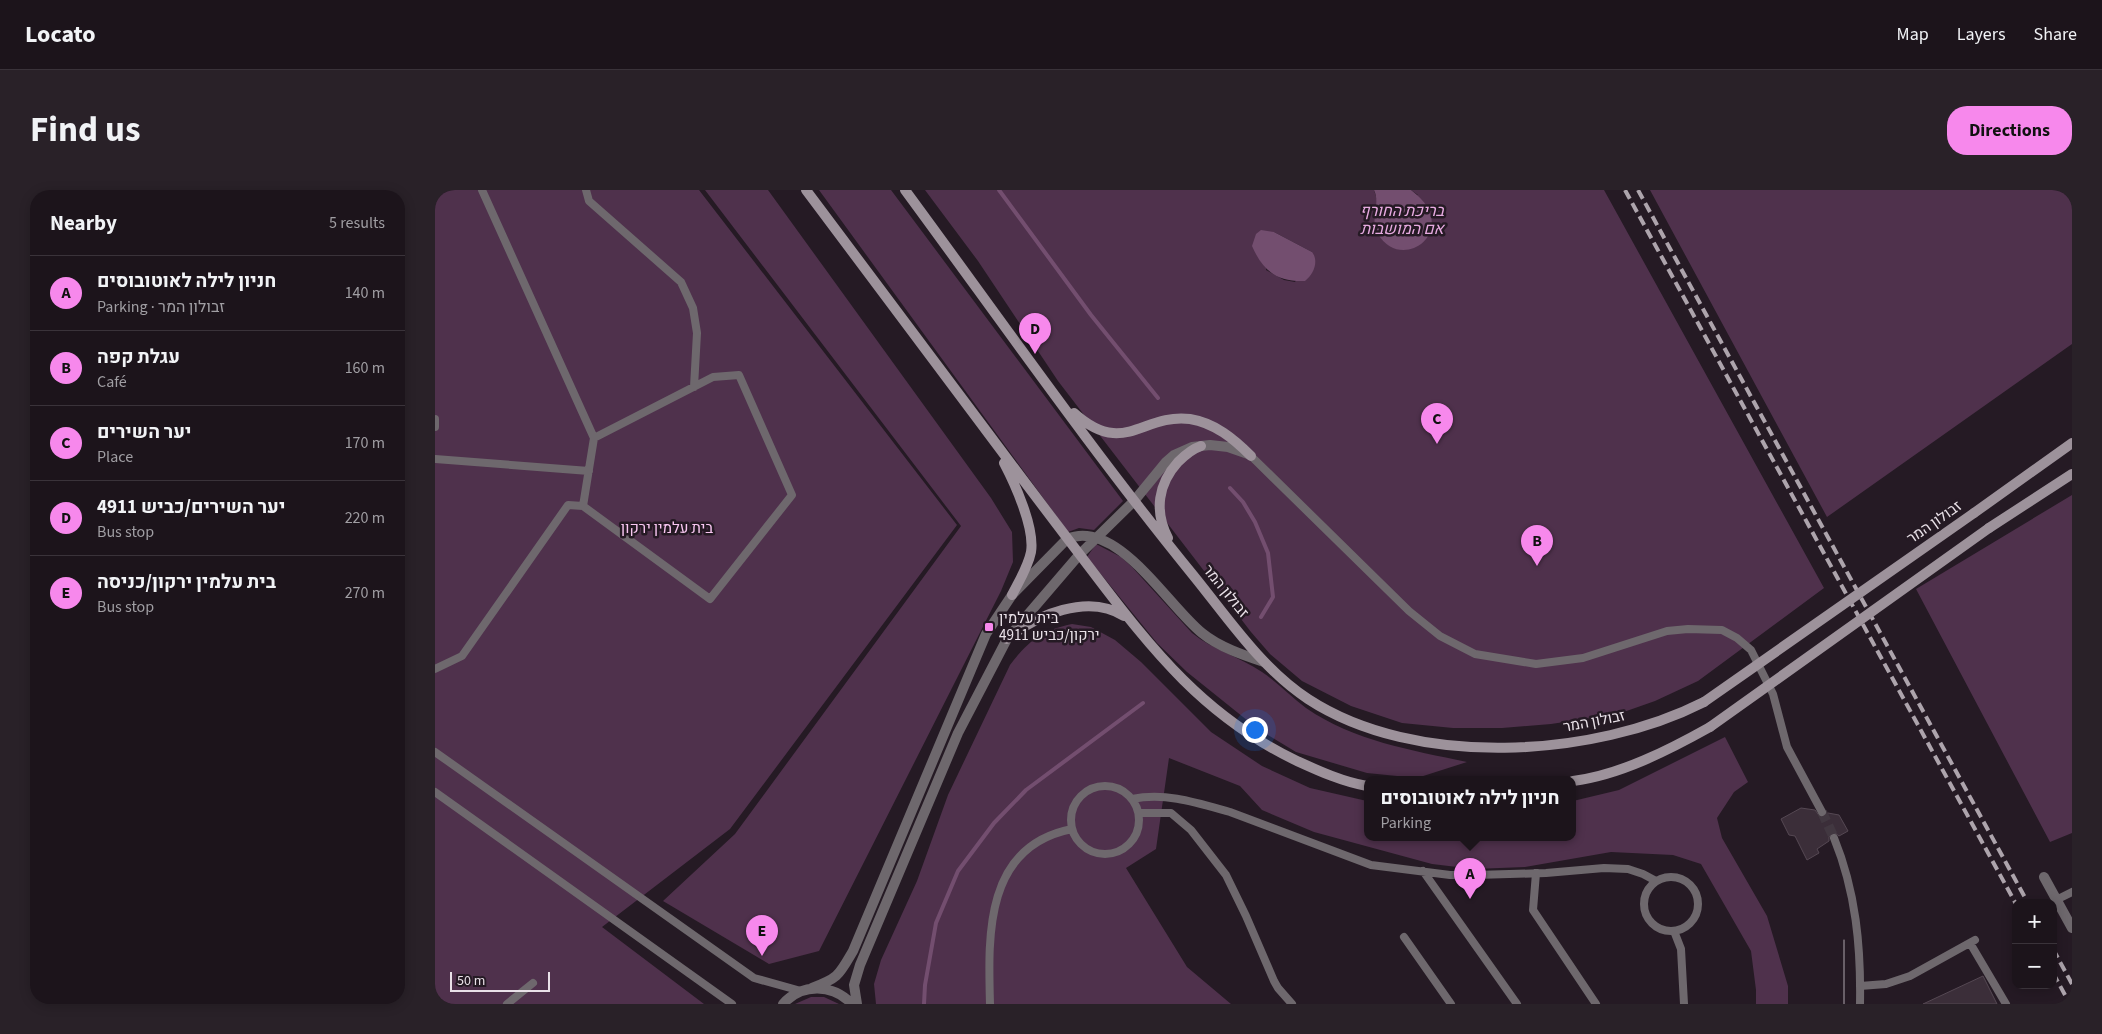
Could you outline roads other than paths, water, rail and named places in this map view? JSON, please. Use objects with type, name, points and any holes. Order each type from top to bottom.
[{"type":"main road","points":[[806,190],[1079,555],[1129,619],[1174,672],[1225,719],[1250,736],[1310,767],[1364,785]]},
{"type":"main road","points":[[905,190],[1059,399],[1087,424],[1109,433],[1127,433],[1176,419],[1199,421],[1228,436],[1251,456]]},
{"type":"main road","name":"זבולון המר","points":[[1059,399],[1176,555],[1264,662],[1308,699],[1345,719],[1392,735],[1449,744],[1513,747],[1557,744],[1643,727],[1682,713],[1704,702],[2072,443]]},
{"type":"main road","points":[[990,435],[1007,467],[1028,522],[1031,538],[1031,552],[1027,566],[1012,595]]},
{"type":"main road","points":[[1176,555],[1162,523],[1159,502],[1161,491],[1171,469],[1194,448],[1201,446]]},
{"type":"main road","points":[[1576,780],[1635,764],[1675,747],[1710,727],[1989,528],[2072,474]]},
{"type":"main road","points":[[1007,639],[1020,628],[1033,621],[1069,609],[1085,607],[1105,608],[1117,611],[1129,619]]},
{"type":"street","points":[[857,1004],[854,985],[860,965],[958,733],[1007,639],[1079,555],[1134,500],[1166,462],[1183,450],[1201,446],[1228,447],[1251,456]]},
{"type":"street","points":[[783,1004],[788,998],[801,991],[832,980],[840,972],[853,951],[986,634],[1012,595],[1067,539],[1079,535],[1111,544],[1134,562],[1203,634],[1219,644],[1264,662]]},
{"type":"street","points":[[2044,877],[2056,899]]},
{"type":"street","points":[[2057,900],[2072,928]]},
{"type":"street","points":[[812,988],[824,988],[836,992],[852,1004]]},
{"type":"lane","points":[[482,190],[595,438],[583,506]]},
{"type":"lane","points":[[586,190],[589,201],[681,282],[693,308],[697,333],[694,387]]},
{"type":"lane","points":[[435,670],[462,656],[569,505],[583,506],[710,599],[792,495],[739,375],[713,377],[595,438]]},
{"type":"lane","points":[[435,420],[435,427]]},
{"type":"lane","points":[[1251,456],[1409,611],[1440,636],[1475,654],[1536,664],[1583,658],[1667,631],[1688,628],[1722,630],[1737,638],[1751,650],[1773,694],[1787,747],[1822,812]]},
{"type":"lane","points":[[435,459],[589,471]]},
{"type":"lane","points":[[435,752],[754,978],[801,991]]},
{"type":"lane","points":[[1105,786],[1115,787],[1125,792],[1132,799],[1139,813],[1137,834],[1123,850],[1113,854],[1097,854],[1083,847],[1076,839],[1070,819],[1072,808],[1077,799],[1095,787],[1105,786]]},
{"type":"lane","points":[[435,792],[732,1004]]},
{"type":"lane","points":[[1132,799],[1148,796],[1172,797],[1230,812],[1371,865],[1423,870],[1450,875],[1535,873],[1604,868],[1643,874],[1656,881]]},
{"type":"lane","points":[[1139,813],[1171,813],[1191,830],[1226,874],[1277,988],[1291,1004]]},
{"type":"lane","points":[[990,1004],[991,923],[995,901],[1005,879],[1021,853],[1055,833],[1072,829]]},
{"type":"lane","points":[[1834,838],[1846,872],[1855,909],[1860,959],[1860,1004]]},
{"type":"lane","points":[[1423,870],[1517,1004]]},
{"type":"lane","points":[[1535,873],[1533,910],[1596,1004]]},
{"type":"lane","points":[[1664,877],[1680,877],[1687,881],[1697,894],[1698,911],[1695,918],[1682,929],[1674,931],[1665,931],[1657,927],[1645,913],[1645,895],[1656,881],[1664,877]]},
{"type":"lane","points":[[2057,900],[2072,892]]},
{"type":"lane","points":[[1674,931],[1681,949],[1684,1004]]},
{"type":"lane","points":[[1404,937],[1451,1004]]},
{"type":"lane","points":[[1860,986],[1885,984],[1910,976],[1973,941],[2006,1004]]},
{"type":"lane","points":[[507,1004],[533,983]]},
{"type":"water","name":"בריכת החורף אם המושבות","points":[[1374,190],[1411,190],[1426,205],[1432,219],[1430,232],[1423,242],[1413,248],[1401,250],[1388,245],[1378,234],[1376,228],[1376,196]]},
{"type":"water","points":[[1261,230],[1274,232],[1312,252],[1315,263],[1313,271],[1305,281],[1295,281],[1279,277],[1266,268],[1252,246],[1256,234]]},
{"type":"waterway","points":[[999,190],[1091,315],[1158,398]]},
{"type":"waterway","points":[[1230,488],[1243,502],[1255,522],[1268,553],[1273,597],[1261,617]]},
{"type":"waterway","points":[[924,1004],[925,985],[936,923],[958,871],[994,823],[1026,790],[1143,703]]},
{"type":"tunnel","points":[[1822,812],[1834,838]]},
{"type":"tram line","points":[[1844,940],[1844,1004]]},
{"type":"railway","points":[[1625,190],[2013,899]]},
{"type":"railway","points":[[1638,190],[2026,899]]},
{"type":"railway","points":[[2057,956],[2072,984]]},
{"type":"railway","points":[[2057,980],[2070,1004]]},
{"type":"place","name":"יער השירים/כביש 4911","points":[[1035,354]]},
{"type":"place","name":"יער השירים","points":[[1437,444]]},
{"type":"place","name":"עגלת קפה","points":[[1537,566]]},
{"type":"place","name":"בית עלמין ירקון/כביש 4911","points":[[989,627]]},
{"type":"place","name":"חניון לילה לאוטובוסים","points":[[1470,899]]},
{"type":"place","name":"בית עלמין ירקון/כניסה","points":[[762,956]]},
{"type":"park label","name":"בית עלמין ירקון","points":[[667,528]]}]
